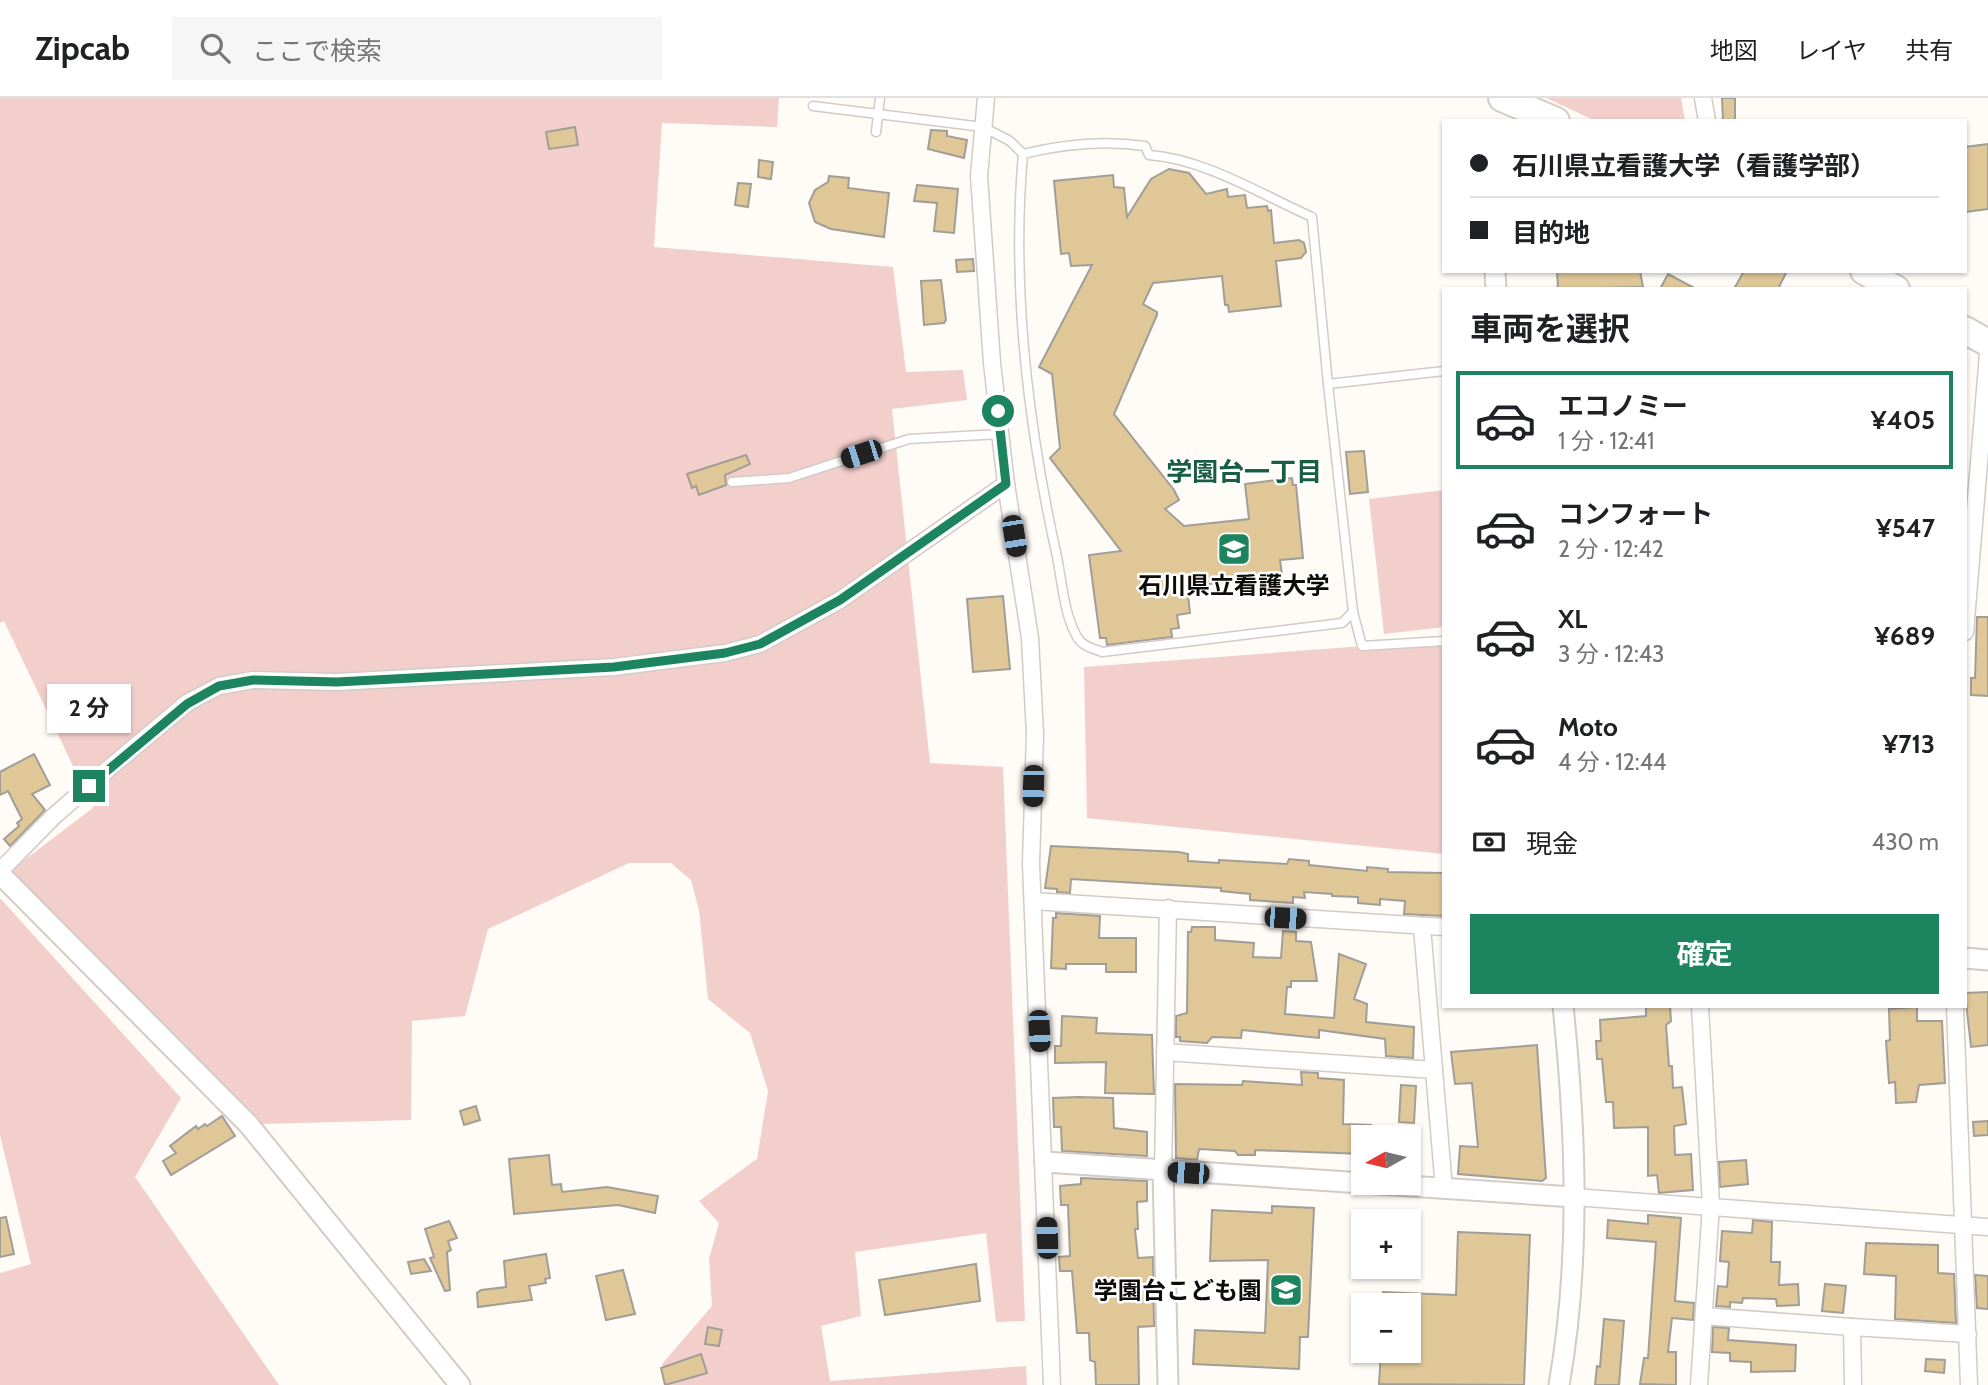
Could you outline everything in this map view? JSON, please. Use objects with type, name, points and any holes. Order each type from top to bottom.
[{"type":"highway","points":[[1512,108],[1549,119]]},
{"type":"highway","points":[[1868,273],[1892,287]]},
{"type":"highway","points":[[1967,331],[1988,343]]},
{"type":"street","points":[[986,98],[979,176],[1000,434],[1030,638],[1035,734],[1033,901],[1052,1385]]},
{"type":"street","points":[[1703,98],[1707,119]]},
{"type":"street","points":[[1967,588],[1971,501],[1988,354]]},
{"type":"street","points":[[460,1385],[249,1125],[0,872],[54,816],[107,770],[187,704],[219,686],[253,680],[337,682],[614,667],[725,653],[760,644],[840,600],[1006,484]]},
{"type":"street","points":[[1033,901],[1168,908],[1422,928],[1442,927]]},
{"type":"street","points":[[1168,908],[1163,1171],[1168,1385]]},
{"type":"street","points":[[1422,928],[1444,1189]]},
{"type":"street","points":[[1967,958],[1988,960]]},
{"type":"street","points":[[1559,1385],[1572,1280],[1574,1197],[1574,1152],[1563,1008]]},
{"type":"street","points":[[1699,1385],[1711,1205],[1700,1008]]},
{"type":"street","points":[[1955,1008],[1966,1224],[1969,1385]]},
{"type":"street","points":[[1165,1052],[1434,1070]]},
{"type":"street","points":[[1045,1162],[1711,1205],[1988,1227]]},
{"type":"street","points":[[1704,1316],[1968,1335]]},
{"type":"street","points":[[1852,1327],[1853,1385]]},
{"type":"lane","points":[[876,132],[880,98]]},
{"type":"lane","points":[[813,106],[983,127],[1010,141],[1023,154],[1017,239],[1033,434],[1056,555],[1076,635],[1084,646],[1102,652],[1342,623],[1353,612]]},
{"type":"lane","points":[[1023,154],[1058,145],[1145,145],[1149,155],[1166,156],[1209,171],[1312,218],[1353,612],[1362,646],[1442,641]]},
{"type":"lane","points":[[1328,384],[1442,371]]},
{"type":"lane","points":[[732,482],[789,478],[909,439],[1000,434]]},
{"type":"shaded area","points":[[0,98],[779,98],[777,127],[662,123],[654,247],[893,267],[906,372],[963,370],[967,400],[892,409],[930,763],[1003,767],[1025,1321],[996,1322],[986,1233],[855,1252],[861,1316],[821,1326],[830,1381],[1026,1366],[1027,1385],[670,1385],[662,1364],[712,1306],[709,1259],[719,1223],[699,1201],[757,1159],[768,1091],[750,1033],[708,999],[699,910],[691,880],[671,863],[629,863],[488,929],[465,1016],[412,1021],[411,1120],[262,1124],[11,870],[93,808],[4,621],[0,623]]},
{"type":"shaded area","points":[[1546,98],[1681,98],[1685,119],[1592,119]]},
{"type":"shaded area","points":[[1442,490],[1442,627],[1384,634],[1369,499]]},
{"type":"shaded area","points":[[1442,640],[1442,854],[1087,818],[1084,667]]},
{"type":"shaded area","points":[[0,898],[181,1098],[135,1177],[279,1385],[0,1385],[0,1273],[31,1264],[0,1135]]},
{"type":"building","points":[[1722,98],[1735,98],[1735,119],[1723,119]]},
{"type":"building","points":[[575,127],[578,145],[549,149],[546,132]]},
{"type":"building","points":[[931,130],[947,131],[947,136],[967,140],[964,158],[928,149]]},
{"type":"building","points":[[1988,144],[1988,209],[1967,212],[1967,147]]},
{"type":"building","points":[[759,160],[773,162],[771,179],[758,177]]},
{"type":"building","points":[[1169,169],[1189,173],[1206,194],[1227,189],[1228,197],[1245,195],[1247,208],[1267,206],[1268,211],[1271,210],[1274,243],[1299,240],[1304,243],[1306,252],[1301,258],[1276,261],[1281,306],[1229,312],[1228,305],[1225,305],[1222,276],[1153,283],[1143,304],[1157,312],[1157,315],[1114,414],[1174,490],[1179,500],[1165,509],[1184,526],[1249,519],[1245,484],[1292,478],[1293,485],[1296,485],[1303,558],[1280,560],[1282,574],[1187,587],[1190,613],[1177,615],[1179,628],[1171,629],[1172,637],[1107,645],[1106,638],[1100,638],[1089,555],[1121,551],[1050,458],[1060,448],[1052,374],[1039,367],[1092,265],[1071,266],[1069,253],[1061,254],[1054,181],[1113,175],[1114,187],[1124,188],[1127,217],[1151,179]]},
{"type":"building","points":[[829,176],[849,178],[848,188],[889,193],[884,237],[831,229],[815,222],[809,203],[815,190],[828,182]]},
{"type":"building","points":[[738,183],[751,184],[748,207],[735,205]]},
{"type":"building","points":[[917,185],[958,189],[954,233],[934,231],[937,203],[914,201]]},
{"type":"building","points":[[973,259],[974,271],[957,272],[956,260]]},
{"type":"building","points":[[1557,273],[1640,273],[1643,287],[1558,287]]},
{"type":"building","points":[[1743,273],[1786,273],[1779,287],[1735,287]]},
{"type":"building","points":[[1668,274],[1692,287],[1661,287]]},
{"type":"building","points":[[941,280],[946,320],[944,323],[924,325],[921,281]]},
{"type":"building","points":[[1364,451],[1368,492],[1350,494],[1346,452]]},
{"type":"building","points":[[746,455],[750,464],[725,475],[726,485],[699,495],[696,486],[692,488],[687,474]]},
{"type":"building","points":[[1003,596],[1010,669],[973,672],[967,599]]},
{"type":"building","points":[[1977,617],[1988,617],[1988,696],[1971,695],[1971,678],[1975,678]]},
{"type":"building","points":[[34,754],[50,785],[32,794],[45,810],[10,846],[4,839],[19,826],[17,823],[22,819],[8,791],[0,795],[0,772]]},
{"type":"building","points":[[1051,846],[1179,852],[1188,854],[1188,861],[1219,863],[1219,860],[1287,864],[1289,859],[1309,861],[1309,865],[1367,871],[1367,867],[1388,869],[1388,872],[1442,873],[1442,916],[1404,914],[1405,901],[1380,899],[1380,905],[1358,903],[1358,897],[1304,892],[1305,898],[1293,897],[1293,903],[1250,900],[1250,894],[1221,891],[1221,888],[1071,879],[1070,893],[1045,888]]},
{"type":"building","points":[[1056,913],[1100,916],[1099,938],[1136,938],[1136,972],[1106,972],[1106,964],[1066,964],[1066,969],[1051,968],[1053,918],[1056,918]]},
{"type":"building","points":[[1192,927],[1215,927],[1215,940],[1254,943],[1253,957],[1281,958],[1283,931],[1296,932],[1296,941],[1311,942],[1317,981],[1291,981],[1291,987],[1287,987],[1285,1014],[1334,1018],[1339,954],[1366,964],[1354,999],[1367,1004],[1366,1022],[1414,1027],[1413,1058],[1386,1056],[1385,1039],[1319,1030],[1319,1038],[1242,1030],[1241,1038],[1212,1037],[1207,1043],[1180,1041],[1180,1037],[1176,1037],[1176,1016],[1187,1013],[1188,932],[1191,932]]},
{"type":"building","points":[[1988,992],[1988,1045],[1971,1047],[1967,993]]},
{"type":"building","points":[[1646,1008],[1670,1008],[1671,1021],[1666,1025],[1669,1066],[1672,1066],[1673,1088],[1682,1087],[1686,1124],[1674,1126],[1675,1155],[1691,1154],[1693,1190],[1659,1193],[1657,1175],[1648,1176],[1648,1127],[1614,1128],[1613,1102],[1606,1102],[1602,1059],[1597,1059],[1596,1041],[1601,1041],[1600,1020],[1646,1016]]},
{"type":"building","points":[[1917,1008],[1917,1021],[1942,1021],[1945,1083],[1919,1085],[1916,1102],[1896,1103],[1895,1082],[1889,1083],[1886,1041],[1890,1040],[1889,1009]]},
{"type":"building","points":[[1062,1016],[1097,1018],[1096,1033],[1152,1035],[1154,1094],[1105,1093],[1106,1062],[1055,1063],[1055,1046],[1061,1046]]},
{"type":"building","points":[[1537,1045],[1546,1178],[1542,1181],[1458,1174],[1460,1146],[1478,1147],[1472,1083],[1455,1084],[1451,1052]]},
{"type":"building","points":[[1301,1072],[1318,1073],[1318,1078],[1344,1080],[1343,1124],[1371,1125],[1351,1125],[1351,1154],[1255,1150],[1255,1155],[1238,1155],[1235,1151],[1199,1149],[1197,1160],[1176,1158],[1175,1084],[1242,1085],[1243,1081],[1302,1085]]},
{"type":"building","points":[[1401,1085],[1416,1086],[1414,1123],[1399,1122]]},
{"type":"building","points":[[1053,1098],[1113,1098],[1114,1128],[1147,1132],[1147,1156],[1062,1151],[1061,1127],[1054,1127]]},
{"type":"building","points":[[476,1106],[480,1120],[464,1125],[460,1111]]},
{"type":"building","points":[[222,1116],[235,1136],[171,1175],[163,1161],[176,1153],[170,1146],[196,1126],[198,1129],[205,1124],[207,1126]]},
{"type":"building","points":[[1988,1121],[1988,1135],[1974,1136],[1973,1122]]},
{"type":"building","points":[[549,1155],[552,1185],[561,1184],[562,1192],[607,1187],[658,1196],[655,1213],[618,1205],[514,1214],[509,1159]]},
{"type":"building","points":[[1746,1160],[1748,1184],[1720,1187],[1719,1162]]},
{"type":"building","points":[[1081,1178],[1147,1181],[1147,1201],[1137,1202],[1138,1229],[1135,1229],[1138,1258],[1153,1257],[1154,1326],[1138,1327],[1139,1385],[1096,1385],[1095,1362],[1090,1360],[1089,1333],[1077,1333],[1072,1271],[1060,1271],[1059,1257],[1070,1256],[1068,1205],[1061,1205],[1060,1186],[1081,1184]]},
{"type":"building","points":[[1272,1206],[1314,1208],[1308,1337],[1300,1337],[1299,1369],[1193,1364],[1195,1330],[1265,1333],[1268,1260],[1210,1261],[1212,1210],[1272,1213]]},
{"type":"building","points":[[1648,1215],[1681,1218],[1675,1301],[1694,1303],[1693,1320],[1672,1318],[1668,1352],[1676,1352],[1676,1385],[1640,1384],[1644,1358],[1648,1358],[1656,1242],[1607,1238],[1608,1220],[1648,1224]]},
{"type":"building","points":[[6,1217],[14,1254],[0,1257],[0,1218]]},
{"type":"building","points":[[1753,1220],[1772,1222],[1771,1262],[1780,1262],[1779,1285],[1798,1284],[1799,1305],[1777,1306],[1776,1299],[1743,1298],[1742,1303],[1730,1302],[1730,1307],[1716,1306],[1718,1286],[1727,1287],[1729,1262],[1720,1261],[1722,1231],[1752,1233]]},
{"type":"building","points":[[449,1221],[457,1238],[448,1241],[451,1250],[447,1252],[450,1290],[445,1291],[430,1258],[434,1257],[425,1229]]},
{"type":"building","points":[[1458,1232],[1530,1235],[1524,1385],[1379,1384],[1380,1363],[1421,1363],[1421,1294],[1456,1295]]},
{"type":"building","points":[[1866,1243],[1938,1245],[1938,1273],[1954,1274],[1956,1323],[1895,1319],[1896,1276],[1864,1274]]},
{"type":"building","points":[[546,1254],[550,1278],[545,1279],[546,1283],[529,1286],[532,1300],[478,1307],[477,1293],[481,1290],[506,1287],[504,1261]]},
{"type":"building","points":[[424,1259],[431,1271],[411,1274],[408,1262]]},
{"type":"building","points":[[976,1264],[980,1301],[885,1315],[879,1280]]},
{"type":"building","points":[[623,1270],[635,1314],[606,1320],[596,1276]]},
{"type":"building","points":[[1975,1275],[1988,1276],[1988,1309],[1977,1308]]},
{"type":"building","points":[[1825,1284],[1846,1286],[1843,1313],[1822,1311]]},
{"type":"building","points":[[1604,1319],[1624,1321],[1619,1385],[1595,1385],[1597,1366],[1600,1367]]},
{"type":"building","points":[[708,1327],[722,1330],[719,1346],[705,1344]]},
{"type":"building","points":[[1713,1327],[1729,1328],[1728,1340],[1796,1345],[1795,1371],[1751,1372],[1751,1362],[1730,1361],[1730,1353],[1712,1352]]},
{"type":"building","points":[[701,1354],[707,1373],[665,1385],[661,1368]]},
{"type":"building","points":[[1926,1359],[1945,1360],[1944,1373],[1925,1371]]},
{"type":"place","name":"石川県立看護大学","points":[[1234,549]]},
{"type":"place","name":"学園台こども園","points":[[1286,1290]]},
{"type":"district","name":"学園台一丁目","points":[[1244,472]]},
{"type":"route","points":[[89,786],[187,704],[219,686],[253,680],[337,682],[614,667],[725,653],[760,644],[840,600],[1006,484],[998,411]]}]
